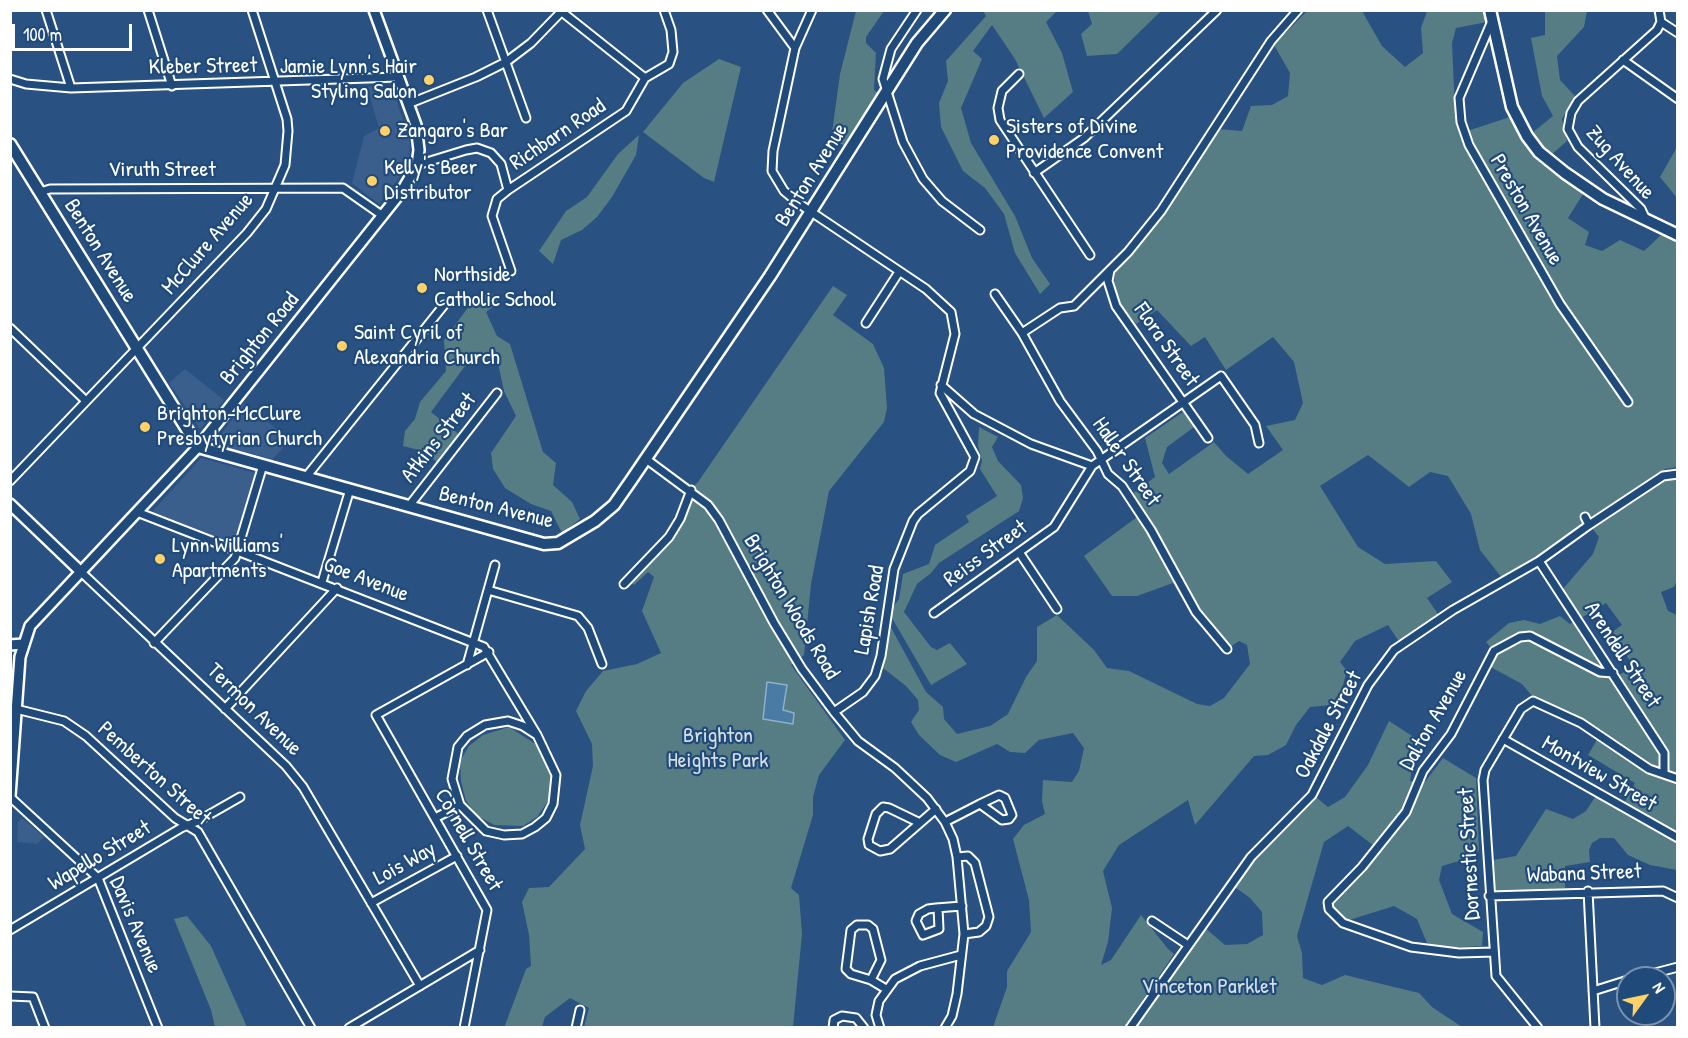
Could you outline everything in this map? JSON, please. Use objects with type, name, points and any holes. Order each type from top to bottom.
[{"type":"main road","name":"Benton Avenue","points":[[10,144],[198,447],[544,544],[558,543],[588,526],[614,504],[811,212],[917,43],[945,10]]},
{"type":"main road","points":[[1491,16],[1507,92],[1527,136],[1539,152],[1603,199],[1677,235]]},
{"type":"street","points":[[46,10],[71,88]]},
{"type":"street","points":[[148,10],[172,86]]},
{"type":"street","name":"McClure Avenue","points":[[10,481],[247,233],[266,209],[285,165],[288,138],[287,119],[252,10]]},
{"type":"street","name":"Brighton Road","points":[[10,797],[23,644],[38,617],[198,447],[410,180],[417,165],[418,136],[374,10]]},
{"type":"street","points":[[487,10],[526,117]]},
{"type":"street","points":[[408,104],[476,77],[506,62],[531,43],[562,11],[645,78],[669,64],[673,52],[671,30],[664,10]]},
{"type":"street","points":[[767,10],[795,48]]},
{"type":"street","points":[[812,10],[795,48],[773,150],[772,171],[784,191],[811,212],[935,295],[947,307],[954,320],[955,334],[941,385],[974,414],[1032,444],[1092,466],[1221,376],[1255,425],[1259,443]]},
{"type":"street","points":[[917,10],[891,49],[883,79],[903,142],[923,179],[942,201],[980,230]]},
{"type":"street","points":[[1034,173],[1084,138],[1217,10]]},
{"type":"street","points":[[1022,333],[1060,308],[1074,306],[1128,252],[1161,211],[1271,41],[1298,10]]},
{"type":"street","points":[[1659,10],[1661,22],[1677,33]]},
{"type":"street","name":"Preston Avenue","points":[[1491,16],[1459,98],[1461,122],[1469,145],[1560,304],[1628,402]]},
{"type":"street","name":"Zug Avenue","points":[[1647,222],[1641,209],[1588,158],[1568,129],[1571,112],[1578,101],[1657,30],[1661,22]]},
{"type":"street","points":[[1623,60],[1677,99]]},
{"type":"street","points":[[1019,74],[1002,92],[998,108],[1000,120],[1090,255]]},
{"type":"street","name":"Kleber Street","points":[[10,79],[71,88],[275,83],[398,77]]},
{"type":"street","name":"Richbarn Road","points":[[510,271],[492,216],[497,199],[626,111],[645,78]]},
{"type":"street","name":"Richbarn Road","points":[[417,165],[477,148],[491,153],[501,164],[508,190]]},
{"type":"street","name":"Viruth Street","points":[[40,192],[50,189],[346,189],[382,216]]},
{"type":"street","name":"Flora Street","points":[[1110,269],[1108,281],[1116,306],[1208,438]]},
{"type":"street","points":[[866,323],[899,272]]},
{"type":"street","name":"Haller Street","points":[[995,294],[1022,333],[1060,401],[1092,443],[1108,474],[1122,486],[1151,530],[1196,612],[1227,649]]},
{"type":"street","points":[[306,477],[444,305]]},
{"type":"street","points":[[10,328],[86,401]]},
{"type":"street","name":"Lapish Road","points":[[834,712],[863,692],[875,676],[881,656],[894,569],[913,521],[974,464],[972,449],[942,401],[941,385]]},
{"type":"street","name":"Atkins Street","points":[[409,506],[497,393]]},
{"type":"street","name":"Brighton Woods Road","points":[[646,459],[691,490],[708,505],[719,520],[774,623],[802,669],[834,712],[858,741],[895,768],[936,809],[945,822],[953,839],[957,857],[964,934],[957,994],[952,1016],[945,1028]]},
{"type":"street","points":[[154,643],[235,558],[263,465]]},
{"type":"street","name":"Reiss Street","points":[[934,613],[1058,523],[1092,466]]},
{"type":"street","name":"Oakdale Street","points":[[1131,1028],[1251,857],[1312,795],[1368,685],[1394,650],[1453,610],[1539,561],[1663,476],[1677,474]]},
{"type":"street","points":[[322,582],[350,489]]},
{"type":"street","points":[[624,584],[669,537],[680,519],[691,490]]},
{"type":"street","name":"Termon Avenue","points":[[10,504],[286,766],[303,787],[420,986]]},
{"type":"street","name":"Goe Avenue","points":[[137,512],[474,641],[489,652],[537,735]]},
{"type":"street","points":[[1585,517],[1589,525]]},
{"type":"street","points":[[1019,552],[1057,609]]},
{"type":"street","name":"Arendell Street","points":[[1539,561],[1664,753],[1664,773]]},
{"type":"street","points":[[467,665],[495,565]]},
{"type":"street","points":[[225,709],[337,588]]},
{"type":"street","points":[[488,590],[578,616],[588,628],[602,664]]},
{"type":"street","name":"Dalton Avenue","points":[[1494,952],[1459,953],[1411,948],[1343,923],[1329,909],[1329,902],[1362,867],[1406,812],[1423,771],[1451,734],[1494,651],[1520,637],[1530,636],[1600,672],[1613,673]]},
{"type":"street","points":[[10,645],[23,644]]},
{"type":"street","points":[[467,665],[489,652]]},
{"type":"street","name":"Cornell Street","points":[[464,1028],[487,910],[376,715],[467,665]]},
{"type":"street","name":"Dornestic Street","points":[[1538,1028],[1498,981],[1489,896],[1483,780],[1485,770],[1525,704],[1538,702],[1581,723],[1649,769],[1677,779]]},
{"type":"street","name":"Pemberton Street","points":[[16,709],[64,721],[86,736],[175,818],[198,832],[311,1028]]},
{"type":"street","points":[[508,721],[523,726],[537,735],[556,775],[553,804],[546,818],[522,834],[504,835],[486,831],[460,805],[452,779],[458,747],[466,736],[485,725],[508,721]]},
{"type":"street","name":"Montview Street","points":[[1503,739],[1677,838]]},
{"type":"street","points":[[945,822],[980,804],[1002,795],[1012,811],[1012,816],[1002,820],[980,804]]},
{"type":"street","name":"Davis Avenue","points":[[10,797],[98,878],[158,1028]]},
{"type":"street","name":"Wapello Street","points":[[10,930],[240,797]]},
{"type":"street","points":[[435,818],[460,805]]},
{"type":"street","points":[[918,822],[889,807],[883,807],[876,814],[868,839],[869,845],[880,851],[890,849],[909,834],[918,822],[936,809]]},
{"type":"street","name":"Lois Way","points":[[371,903],[457,856]]},
{"type":"street","points":[[957,857],[968,856],[975,863],[988,917],[986,926],[979,932],[964,934]]},
{"type":"street","points":[[1588,891],[1595,1028]]},
{"type":"street","name":"Wabana Street","points":[[1489,896],[1588,891],[1663,891],[1677,898]]},
{"type":"street","points":[[938,908],[962,906]]},
{"type":"street","points":[[1152,921],[1188,945]]},
{"type":"street","points":[[871,980],[881,960],[873,930],[868,925],[857,925],[851,930],[846,969],[854,976],[871,980],[886,989]]},
{"type":"street","points":[[349,1028],[480,950]]},
{"type":"street","points":[[880,1028],[876,1015],[879,1001],[895,979],[920,966],[961,955]]},
{"type":"street","points":[[1593,991],[1616,984]]},
{"type":"street","points":[[10,996],[33,998],[45,1028]]},
{"type":"street","points":[[576,1028],[580,1010]]},
{"type":"street","points":[[833,1028],[834,1020],[842,1016],[856,1018],[864,1028]]},
{"type":"shaded area","points":[[367,87],[392,87],[410,142],[409,159],[404,171],[379,204],[352,183],[364,136],[379,128]]},
{"type":"shaded area","points":[[185,369],[224,400],[200,429],[169,383]]},
{"type":"shaded area","points":[[244,403],[290,440],[273,459],[218,445],[217,440]]},
{"type":"shaded area","points":[[201,458],[255,473],[237,544],[152,512]]},
{"type":"shaded area","points":[[767,682],[787,685],[783,710],[794,713],[793,724],[763,719]]},
{"type":"shaded area","points":[[22,818],[44,837],[37,844],[17,842],[18,822]]},
{"type":"green space","points":[[1088,10],[1161,11],[1117,54],[1087,56],[1081,34],[1092,24]]},
{"type":"green space","points":[[856,11],[884,11],[866,37],[866,43],[876,53],[874,90],[884,98],[851,148],[831,140],[840,74]]},
{"type":"green space","points":[[983,11],[1057,11],[1046,22],[1062,53],[1073,92],[1044,118],[1015,59],[992,25],[973,51],[982,59],[961,108],[971,143],[1015,216],[1032,258],[1050,284],[1040,294],[1015,253],[1004,214],[985,188],[963,171],[941,127],[939,103],[948,81],[946,61],[986,16]]},
{"type":"green space","points":[[1307,11],[1362,11],[1382,46],[1405,67],[1423,53],[1421,28],[1427,11],[1485,11],[1487,22],[1456,28],[1452,43],[1455,112],[1461,133],[1510,117],[1520,136],[1538,158],[1583,194],[1568,218],[1589,232],[1585,245],[1602,251],[1620,240],[1644,251],[1661,235],[1677,241],[1677,467],[1665,469],[1537,558],[1502,578],[1480,550],[1471,514],[1448,476],[1430,472],[1409,487],[1368,455],[1320,486],[1358,547],[1385,564],[1436,561],[1452,582],[1427,598],[1440,617],[1400,643],[1388,625],[1355,641],[1340,662],[1347,671],[1341,692],[1331,705],[1310,707],[1296,725],[1286,745],[1268,755],[1254,756],[1195,825],[1188,800],[1119,845],[1103,871],[1112,908],[1108,942],[1101,965],[1111,960],[1141,915],[1174,954],[1124,1027],[993,1027],[1007,987],[1007,971],[1031,932],[1029,900],[1013,839],[1024,825],[1045,814],[1042,801],[1043,780],[1072,782],[1079,771],[1084,748],[1073,733],[1039,740],[1025,753],[1010,752],[997,744],[956,762],[940,755],[919,735],[911,722],[919,710],[918,700],[906,686],[883,668],[888,622],[926,692],[943,707],[944,719],[957,734],[990,726],[1008,714],[1026,677],[1037,661],[1037,627],[1057,615],[1094,650],[1107,668],[1129,671],[1197,704],[1210,706],[1224,698],[1250,664],[1247,645],[1239,641],[1223,652],[1194,619],[1173,583],[1137,596],[1112,596],[1084,556],[1144,512],[1132,494],[1155,477],[1145,438],[1183,412],[1194,427],[1167,447],[1162,463],[1169,474],[1214,442],[1226,456],[1248,474],[1283,450],[1266,426],[1295,420],[1303,403],[1294,362],[1273,337],[1226,370],[1205,337],[1191,346],[1157,310],[1136,324],[1119,303],[1114,290],[1115,271],[1131,257],[1152,230],[1218,129],[1242,131],[1251,106],[1272,105],[1288,96],[1290,73],[1274,45]]},
{"type":"green space","points":[[1545,11],[1587,11],[1584,27],[1557,56],[1560,80],[1575,96],[1562,119],[1567,141],[1551,155],[1532,133],[1553,116],[1542,96],[1531,38],[1545,35]]},
{"type":"green space","points":[[719,59],[741,67],[714,182],[704,178],[643,132],[683,83]]},
{"type":"green space","points":[[639,135],[636,155],[612,197],[597,217],[582,230],[561,240],[553,264],[539,251],[566,211],[587,197],[618,154]]},
{"type":"green space","points":[[1677,147],[1677,198],[1660,177]]},
{"type":"green space","name":"Brighton Heights Park","points":[[833,286],[847,295],[833,315],[873,344],[884,368],[887,408],[884,422],[829,491],[811,584],[804,655],[791,665],[845,740],[819,775],[813,797],[813,815],[791,888],[799,895],[802,934],[793,1027],[584,1027],[589,1008],[570,998],[545,1017],[542,1027],[504,1028],[526,969],[531,966],[529,935],[522,902],[529,888],[549,887],[585,849],[580,825],[593,766],[592,744],[576,711],[586,691],[603,671],[637,664],[661,653],[642,611],[654,577],[648,572],[634,585],[625,576],[665,539],[674,524],[685,495],[698,482]]},
{"type":"green space","points":[[489,290],[499,303],[486,312],[497,336],[510,344],[543,452],[556,463],[553,485],[572,502],[580,519],[562,533],[551,511],[531,504],[505,488],[493,469],[491,453],[516,416],[504,391],[498,363],[485,358],[471,358],[431,412],[460,435],[437,462],[423,451],[403,446],[405,431],[415,419],[420,402],[446,371],[444,340],[467,309]]},
{"type":"green space","points":[[979,427],[998,437],[992,447],[998,461],[1021,485],[1023,498],[1019,511],[939,563],[917,584],[904,612],[931,647],[937,650],[950,643],[967,664],[931,685],[889,613],[899,599],[903,574],[929,564],[935,545],[969,522],[966,516],[997,496],[980,469],[982,461],[978,445]]},
{"type":"green space","points":[[1677,475],[1677,580],[1674,587],[1661,592],[1668,611],[1677,615],[1677,870],[1650,865],[1628,855],[1614,838],[1600,838],[1592,843],[1589,850],[1590,862],[1565,866],[1565,888],[1494,893],[1493,860],[1516,856],[1546,809],[1573,819],[1586,811],[1597,794],[1621,809],[1635,783],[1588,755],[1602,731],[1571,712],[1533,697],[1522,684],[1487,665],[1494,651],[1486,642],[1509,623],[1524,620],[1540,624],[1560,616],[1570,624],[1575,621],[1613,679],[1633,666],[1612,632],[1622,625],[1606,603],[1581,618],[1562,590],[1593,554],[1599,537],[1591,527],[1641,497],[1665,477]]},
{"type":"green space","name":"Vinceton Parklet","points":[[1389,721],[1423,743],[1414,755],[1410,781],[1425,782],[1443,758],[1476,778],[1479,850],[1469,858],[1442,866],[1439,880],[1452,914],[1483,932],[1482,946],[1443,948],[1427,943],[1417,919],[1394,906],[1343,922],[1334,914],[1330,903],[1378,849],[1348,826],[1324,842],[1297,936],[1302,953],[1303,978],[1322,985],[1345,975],[1419,993],[1432,1007],[1462,1027],[1131,1028],[1204,927],[1225,945],[1247,944],[1263,935],[1262,912],[1250,898],[1228,882],[1248,856],[1310,792],[1328,807],[1345,797],[1368,765]]},
{"type":"green space","points":[[509,727],[537,745],[552,777],[549,800],[537,817],[523,826],[494,825],[478,816],[466,801],[461,781],[460,761],[469,746],[483,735]]},
{"type":"green space","points":[[187,916],[211,946],[247,1027],[215,1027],[211,1010],[174,919]]},
{"type":"place","name":"Jamie Lynn's Hair Styling Salon","points":[[429,80]]},
{"type":"place","name":"Zangaro's Bar","points":[[385,131]]},
{"type":"place","name":"Sisters of Divine Providence Convent","points":[[994,140]]},
{"type":"place","name":"Kelly's Beer Distributor","points":[[372,181]]},
{"type":"place","name":"Northside Catholic School","points":[[422,288]]},
{"type":"place","name":"Saint Cyril of Alexandria Church","points":[[342,346]]},
{"type":"place","name":"Brighton-McClure Presbytyrian Church","points":[[145,427]]},
{"type":"place","name":"Lynn Williams' Apartments","points":[[160,559]]}]
